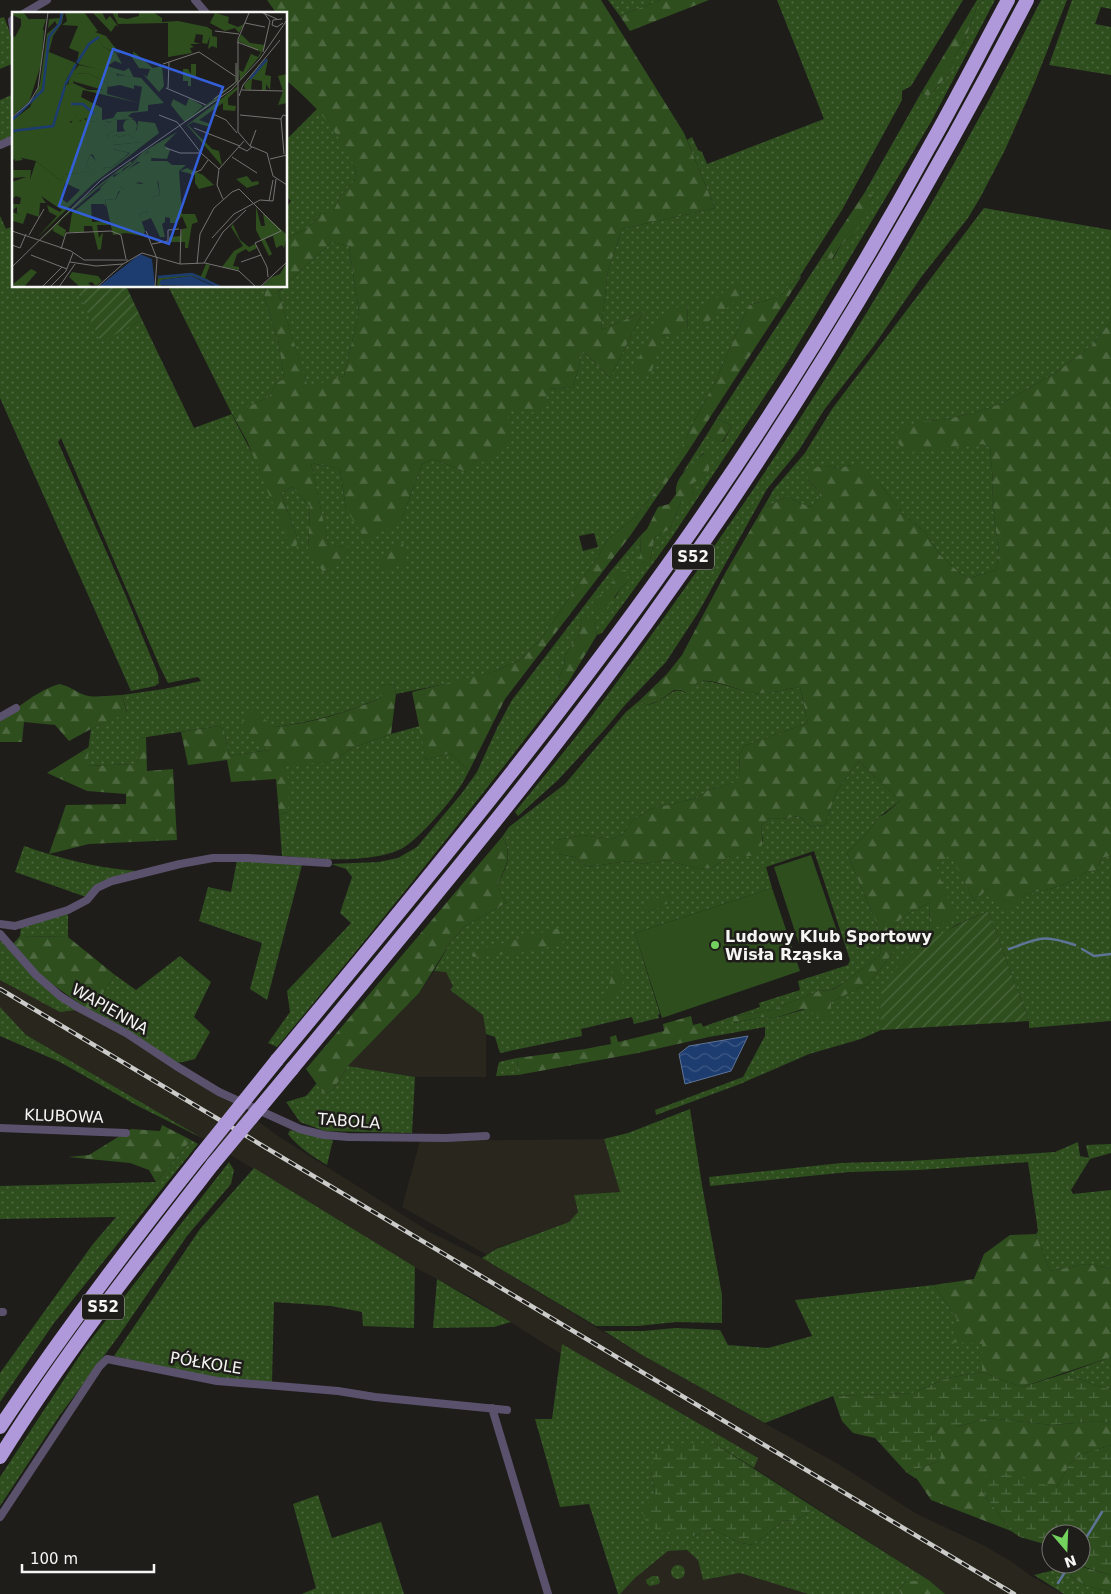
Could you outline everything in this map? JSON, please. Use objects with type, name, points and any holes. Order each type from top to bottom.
[{"type":"highway","name":"S52","points":[[0,1427],[96,1289],[277,1060],[449,852],[561,710],[694,528],[784,391],[879,236],[1008,0]]},
{"type":"highway","name":"S52","points":[[0,1456],[61,1364],[112,1295],[213,1164],[484,834],[576,718],[712,530],[785,420],[884,260],[981,88],[1027,0]]},
{"type":"street","points":[[26,12],[47,0]]},
{"type":"street","points":[[195,0],[205,12]]},
{"type":"street","points":[[0,145],[12,140]]},
{"type":"street","points":[[0,717],[16,708]]},
{"type":"street","points":[[0,924],[15,926],[68,910],[87,900],[97,888],[112,881],[180,864],[213,858],[328,863]]},
{"type":"street","points":[[8,942],[15,926]]},
{"type":"street","name":"WAPIENNA","points":[[0,934],[36,975],[60,996],[126,1033],[219,1092]]},
{"type":"street","name":"TABOLA","points":[[219,1092],[300,1130],[324,1135],[439,1138],[486,1136]]},
{"type":"street","name":"KLUBOWA","points":[[0,1128],[126,1133]]},
{"type":"street","name":"PÓŁKOLE","points":[[0,1517],[99,1367],[107,1359],[218,1381],[338,1391],[375,1397],[507,1410]]},
{"type":"street","points":[[492,1408],[548,1594]]},
{"type":"shaded area","points":[[0,959],[235,1104],[278,1136],[430,1232],[482,1258],[642,1355],[840,1465],[917,1514],[983,1545],[1063,1594],[945,1594],[930,1581],[650,1401],[561,1354],[474,1299],[407,1263],[202,1138],[136,1105],[60,1062],[0,1036]]},
{"type":"shaded area","points":[[434,971],[446,972],[453,986],[450,990],[483,1015],[486,1034],[486,1077],[415,1077],[348,1066],[419,993]]},
{"type":"shaded area","points":[[604,1139],[620,1192],[574,1195],[578,1212],[569,1222],[496,1248],[487,1255],[402,1207],[420,1141]]},
{"type":"shaded area","points":[[688,1550],[698,1560],[703,1580],[740,1573],[808,1594],[620,1594],[635,1578],[668,1551]]},
{"type":"green space","points":[[267,0],[601,0],[684,133],[715,208],[622,229],[608,271],[601,330],[643,312],[610,378],[583,351],[573,387],[549,389],[541,413],[507,410],[511,445],[466,472],[433,459],[422,464],[401,521],[366,541],[346,509],[340,469],[311,463],[329,547],[347,546],[352,551],[323,572],[308,549],[310,506],[292,487],[281,493],[298,540],[294,555],[247,441],[232,414],[269,397],[276,383],[284,379],[278,339],[264,297],[266,288],[282,288],[278,292],[308,387],[344,376],[359,312],[349,246],[332,242],[288,282],[288,238],[307,229],[322,212],[333,212],[341,195],[357,178],[351,159],[332,128],[312,104],[288,82],[288,12],[276,12]]},
{"type":"green space","points":[[608,0],[660,0],[620,16]]},
{"type":"green space","points":[[660,0],[709,0],[630,31],[620,16]]},
{"type":"green space","points":[[777,0],[963,0],[911,86],[902,91],[902,100],[842,210],[800,276],[779,297],[749,305],[715,382],[689,431],[676,463],[633,519],[608,539],[541,639],[520,660],[495,671],[464,680],[396,694],[394,684],[380,686],[381,698],[316,720],[274,727],[270,750],[229,756],[224,730],[219,726],[140,738],[137,764],[86,766],[91,729],[127,712],[122,695],[201,681],[198,677],[168,683],[61,438],[58,442],[158,674],[159,683],[155,686],[131,691],[0,398],[0,216],[6,229],[12,227],[12,288],[76,288],[101,341],[142,320],[194,428],[232,414],[169,288],[266,288],[264,297],[278,339],[284,379],[276,383],[269,397],[232,415],[298,540],[281,493],[292,487],[310,506],[308,549],[329,547],[311,463],[340,469],[346,509],[401,521],[422,464],[433,459],[466,472],[507,410],[549,389],[573,387],[583,351],[610,378],[643,312],[601,330],[608,271],[622,229],[715,208],[687,140],[692,137],[707,164],[824,119]],"holes":[[[687,303],[688,330],[662,336]],[[594,533],[598,547],[583,551],[579,536]]]},
{"type":"green space","points":[[977,0],[984,0],[978,4],[964,43],[954,57],[954,67],[931,94],[928,96],[921,93]]},
{"type":"green space","points":[[984,0],[995,0],[931,122],[788,361],[670,540],[602,633],[597,635],[594,621],[582,619],[579,634],[565,656],[564,667],[557,680],[568,683],[424,867],[277,1047],[268,1043],[290,1012],[287,991],[351,923],[340,913],[352,877],[346,869],[331,864],[379,862],[398,858],[417,847],[477,772],[512,700],[610,572],[641,535],[640,556],[650,560],[655,537],[670,529],[681,502],[694,495],[692,485],[695,480],[703,478],[704,452],[683,472],[706,436],[723,442],[732,426],[717,418],[822,257],[833,259],[842,243],[853,236],[873,197],[865,192],[921,93],[928,96],[931,94],[954,67],[954,57],[964,43],[978,4]],"holes":[[[628,581],[615,598],[606,592],[614,583]]]},
{"type":"green space","points":[[1041,0],[1067,0],[1035,82],[1005,150],[968,218],[922,276],[873,347],[824,410],[799,450],[767,489],[698,613],[666,662],[558,780],[518,816],[515,812],[590,719],[780,450],[890,274],[943,184]]},
{"type":"green space","points":[[1072,0],[1111,0],[1111,9],[1101,7],[1095,24],[1111,27],[1111,75],[1049,65]]},
{"type":"green space","points":[[4,17],[12,38],[12,64],[0,69],[0,18]]},
{"type":"green space","points":[[12,95],[12,138],[0,143],[0,100]]},
{"type":"green space","points":[[318,108],[347,150],[357,178],[341,195],[333,212],[322,212],[307,229],[288,238],[288,205],[291,201],[288,198],[288,138]]},
{"type":"green space","points":[[865,192],[873,196],[865,217],[853,236],[842,243],[832,259],[822,257]]},
{"type":"green space","points":[[984,208],[1111,230],[1111,321],[1091,346],[1055,373],[1003,403],[974,413],[942,420],[922,421],[990,447],[993,482],[992,499],[999,554],[996,570],[970,578],[961,574],[940,555],[925,532],[903,514],[881,485],[851,465],[839,468],[826,466],[808,480],[820,492],[819,499],[810,507],[787,497],[763,508],[774,489],[805,453],[832,409]]},
{"type":"green space","points":[[332,242],[349,246],[359,312],[344,376],[308,388],[278,292],[283,288],[288,288],[288,282]]},
{"type":"green space","points":[[800,276],[687,453],[630,536],[505,699],[469,771],[450,753],[426,760],[412,692],[495,671],[520,660],[541,639],[608,539],[633,519],[657,490],[675,463],[689,431],[715,382],[749,305],[779,297]]},
{"type":"green space","points":[[739,279],[740,298],[702,326],[701,311]]},
{"type":"green space","points":[[76,288],[127,288],[142,320],[101,342]]},
{"type":"green space","points":[[687,303],[688,331],[662,336],[650,377],[633,370],[659,316]]},
{"type":"green space","points":[[1111,321],[1111,856],[1101,858],[1097,870],[1086,872],[1058,887],[1022,895],[1005,913],[988,889],[974,901],[950,854],[936,868],[954,913],[939,927],[930,927],[929,903],[907,914],[894,925],[893,953],[869,983],[831,1002],[831,1020],[803,1009],[775,1018],[762,1017],[733,1023],[734,1016],[772,1010],[818,991],[832,990],[880,955],[881,934],[847,853],[867,833],[879,817],[900,801],[859,761],[836,792],[824,825],[811,827],[799,816],[782,819],[770,818],[761,826],[762,846],[755,856],[730,856],[712,868],[698,869],[667,860],[644,864],[628,861],[587,867],[575,857],[558,854],[553,845],[557,840],[583,835],[611,839],[622,835],[632,821],[651,809],[697,798],[708,790],[736,782],[740,773],[739,756],[744,746],[808,723],[800,687],[771,693],[759,693],[748,692],[714,682],[699,681],[694,686],[692,692],[686,693],[681,690],[674,690],[659,701],[647,705],[639,701],[667,674],[682,655],[727,570],[763,508],[787,497],[810,507],[819,499],[820,492],[808,480],[807,474],[811,469],[826,466],[839,468],[851,465],[859,467],[881,485],[903,514],[925,532],[940,555],[961,574],[970,578],[996,570],[999,554],[992,499],[993,482],[990,447],[982,444],[906,454],[897,441],[898,433],[906,427],[922,421],[942,420],[974,413],[1003,403],[1055,373],[1091,346]]},
{"type":"green space","points":[[717,418],[732,426],[722,442],[706,436]]},
{"type":"green space","points":[[705,452],[709,454],[709,470],[706,476],[695,481],[692,485],[694,495],[692,500],[681,502],[670,529],[655,537],[650,560],[641,567],[635,564],[640,556],[641,535],[647,529],[658,507],[669,504],[676,494],[676,488],[681,476]]},
{"type":"green space","points":[[403,543],[405,563],[385,570],[377,559]]},
{"type":"green space","points":[[626,570],[628,581],[620,589],[604,613],[595,610],[592,604],[614,583],[610,572]]},
{"type":"green space","points":[[585,616],[594,621],[597,635],[568,683],[557,680],[564,667],[565,656],[579,634],[582,619]]},
{"type":"green space","points":[[699,681],[713,682],[753,693],[770,693],[800,687],[808,723],[744,746],[739,756],[740,773],[737,782],[708,790],[697,798],[651,809],[632,821],[622,835],[611,839],[583,835],[557,840],[558,854],[575,857],[587,867],[628,861],[644,864],[667,860],[698,869],[712,868],[730,856],[755,856],[763,841],[761,826],[770,818],[782,819],[799,816],[811,827],[824,825],[836,792],[859,761],[900,801],[879,817],[867,833],[847,853],[881,934],[880,955],[845,982],[831,990],[818,991],[772,1010],[734,1016],[734,1023],[762,1017],[775,1018],[831,1002],[869,983],[893,953],[894,925],[907,914],[929,903],[930,927],[936,868],[950,853],[974,901],[988,889],[1021,895],[1058,887],[1086,872],[1097,870],[1101,858],[1111,856],[1111,1021],[1029,1028],[1029,1021],[988,911],[956,925],[910,955],[899,965],[881,1011],[881,1030],[861,1039],[809,1054],[740,1084],[656,1115],[655,1110],[743,1077],[765,1036],[765,1027],[709,1037],[702,1027],[760,1007],[759,1003],[800,990],[798,981],[848,965],[850,960],[814,851],[766,867],[772,888],[635,933],[660,1014],[658,1015],[659,1018],[634,1024],[632,1017],[581,1029],[582,1036],[500,1053],[495,1037],[486,1034],[483,1015],[450,990],[453,986],[446,972],[434,971],[450,943],[465,926],[506,903],[497,885],[506,867],[508,855],[506,843],[502,837],[509,827],[565,784],[626,712],[639,701],[647,705],[659,701],[678,690],[686,693]],"holes":[[[669,895],[672,901],[648,912]]]},
{"type":"green space","points":[[60,684],[82,694],[96,697],[122,695],[127,713],[69,741],[55,725],[24,722],[22,742],[0,742],[0,720],[37,694]]},
{"type":"green space","points":[[394,684],[396,694],[391,734],[352,748],[331,762],[282,765],[289,780],[288,812],[279,815],[276,779],[231,782],[227,760],[188,765],[181,732],[219,726],[224,730],[229,756],[270,750],[244,730],[242,720],[254,710],[274,727],[302,723],[342,713],[381,698],[379,686]]},
{"type":"green space","points":[[420,726],[426,760],[450,753],[469,771],[446,805],[415,839],[401,849],[388,854],[359,859],[282,856],[279,815],[288,812],[281,764],[331,762],[352,748]]},
{"type":"green space","points":[[146,737],[147,771],[173,769],[177,840],[89,844],[49,854],[66,805],[126,804],[126,794],[87,791],[47,773],[89,747],[87,766],[137,764],[139,738]]},
{"type":"green space","points":[[502,837],[506,843],[508,855],[497,885],[506,903],[465,926],[450,943],[419,993],[348,1066],[333,1090],[324,1094],[306,1069]]},
{"type":"green space","points":[[24,846],[80,862],[108,868],[137,871],[103,881],[86,897],[15,872]]},
{"type":"green space","points":[[811,855],[837,931],[799,944],[774,867]]},
{"type":"green space","points":[[237,860],[302,865],[267,1000],[250,989],[262,943],[199,921],[208,887],[231,892]]},
{"type":"green space","name":"Ludowy Klub Sportowy Wisła Rząska","points":[[772,888],[800,971],[662,1018],[635,933]]},
{"type":"green space","points":[[669,895],[673,901],[648,912],[645,901]]},
{"type":"green space","points":[[988,911],[1029,1021],[881,1030],[883,991],[890,977],[900,964],[927,942],[959,924]]},
{"type":"green space","points":[[68,914],[68,937],[20,936],[21,927]]},
{"type":"green space","points":[[559,928],[563,944],[519,953],[473,957],[470,952]]},
{"type":"green space","points":[[20,936],[68,937],[115,975],[94,1008],[89,1010],[39,975],[13,944]]},
{"type":"green space","points":[[0,940],[33,977],[77,1010],[60,1012],[0,980]]},
{"type":"green space","points":[[180,956],[211,982],[194,1017],[210,1032],[195,1059],[175,1063],[89,1010],[94,1008],[115,975],[136,990]]},
{"type":"green space","points":[[615,963],[622,964],[623,983],[612,1001],[605,999]]},
{"type":"green space","points":[[0,1007],[26,1035],[202,1138],[136,1105],[60,1062],[0,1036]]},
{"type":"green space","points":[[691,1016],[693,1025],[701,1023],[709,1037],[638,1053],[518,1075],[517,1058],[611,1044],[610,1037],[616,1035],[618,1042],[664,1031],[663,1024]]},
{"type":"green space","points":[[517,1058],[518,1075],[496,1076],[499,1062]]},
{"type":"green space","points":[[348,1066],[415,1077],[412,1133],[325,1131],[300,1122],[286,1102],[306,1096],[317,1083],[324,1094],[333,1090]]},
{"type":"green space","points":[[690,1109],[722,1295],[722,1323],[676,1322],[638,1326],[596,1326],[482,1258],[496,1249],[569,1222],[578,1212],[574,1195],[620,1192],[604,1139],[628,1133]]},
{"type":"green space","points":[[162,1125],[191,1140],[156,1182],[149,1170],[130,1163],[68,1157],[89,1155],[131,1129],[160,1131]]},
{"type":"green space","points":[[290,1130],[333,1140],[327,1165],[296,1143],[288,1134]]},
{"type":"green space","points":[[191,1140],[198,1144],[54,1323],[0,1402],[0,1373],[93,1244],[116,1217],[0,1219],[0,1186],[156,1182]]},
{"type":"green space","points":[[1078,1142],[1080,1156],[1089,1158],[1086,1145],[1111,1144],[1111,1153],[1090,1159],[1071,1190],[1073,1194],[1111,1190],[1111,1268],[1087,1264],[1050,1271],[1036,1234],[1038,1231],[1028,1162],[919,1170],[849,1172],[710,1186],[709,1177],[841,1163],[1055,1152]]},
{"type":"green space","points":[[229,1162],[234,1170],[231,1184],[187,1236],[118,1337],[60,1415],[0,1506],[0,1477],[86,1346]]},
{"type":"green space","points":[[254,1168],[415,1267],[414,1328],[363,1326],[362,1312],[331,1306],[274,1302],[272,1382],[224,1379],[179,1372],[114,1356],[200,1229]]},
{"type":"green space","points":[[1036,1234],[1050,1271],[1087,1264],[1111,1268],[1111,1357],[1022,1387],[982,1372],[982,1344],[951,1342],[957,1319],[934,1285],[974,1279],[984,1254],[1010,1235]]},
{"type":"green space","points":[[437,1279],[511,1322],[494,1327],[433,1328]]},
{"type":"green space","points":[[934,1285],[957,1319],[983,1344],[982,1372],[947,1378],[913,1393],[833,1396],[765,1423],[642,1355],[604,1331],[643,1331],[675,1328],[720,1330],[728,1345],[768,1348],[812,1336],[795,1300]]},
{"type":"green space","points":[[562,1344],[758,1458],[754,1468],[714,1443],[651,1472],[655,1494],[694,1536],[713,1529],[740,1543],[754,1545],[784,1520],[795,1521],[815,1508],[930,1581],[906,1581],[899,1590],[901,1594],[808,1594],[740,1573],[703,1580],[698,1560],[687,1550],[668,1551],[618,1594],[589,1504],[560,1507],[535,1419],[552,1419]]},
{"type":"green space","points":[[1111,1357],[1111,1390],[1064,1374]]},
{"type":"green space","points":[[982,1372],[1022,1387],[1064,1374],[1111,1390],[1111,1423],[1099,1421],[1052,1425],[988,1418],[956,1427],[939,1427],[932,1434],[940,1447],[939,1461],[907,1473],[875,1438],[853,1433],[842,1421],[833,1396],[913,1393],[947,1378]]},
{"type":"green space","points":[[988,1418],[1052,1425],[1099,1421],[1111,1423],[1111,1445],[1079,1455],[1070,1464],[1056,1488],[979,1487],[1011,1531],[931,1500],[917,1479],[907,1473],[939,1461],[932,1434],[939,1427],[956,1427]]},
{"type":"green space","points":[[671,1443],[714,1443],[815,1508],[795,1521],[784,1520],[754,1545],[740,1543],[713,1529],[694,1536],[660,1533],[645,1520],[642,1511],[655,1494],[651,1472],[654,1451]]},
{"type":"green space","points":[[1111,1445],[1111,1575],[1091,1569],[1091,1524],[1041,1524],[1041,1543],[1020,1537],[1011,1531],[979,1487],[991,1468],[1056,1488],[1070,1464],[1079,1455]]},
{"type":"green space","points":[[318,1495],[332,1538],[381,1522],[404,1594],[302,1594],[316,1588],[293,1504]]},
{"type":"green space","points":[[678,1565],[683,1567],[685,1572],[683,1577],[678,1579],[673,1577],[671,1572],[673,1567]]},
{"type":"green space","points":[[1091,1569],[1111,1575],[1111,1592],[1086,1586],[1071,1576],[1072,1574],[1091,1574]]},
{"type":"green space","points":[[1041,1573],[1072,1574],[1071,1576],[1086,1586],[1111,1592],[1111,1594],[1064,1594],[1034,1575]]},
{"type":"green space","points":[[652,1576],[658,1576],[659,1584],[650,1586],[647,1584],[646,1580]]},
{"type":"green space","points":[[906,1581],[930,1581],[945,1594],[901,1594],[899,1590]]},
{"type":"water","points":[[748,1036],[731,1071],[685,1084],[679,1054],[689,1046]]},
{"type":"waterway","points":[[1009,949],[1041,939],[1055,939],[1075,945]]},
{"type":"waterway","points":[[1082,949],[1094,956],[1111,954]]},
{"type":"waterway","points":[[1091,1530],[1102,1512]]},
{"type":"waterway","points":[[1058,1583],[1064,1574]]},
{"type":"railway","points":[[0,989],[1014,1594]]},
{"type":"place","name":"Ludowy Klub Sportowy Wisła Rząska","points":[[715,945]]}]
